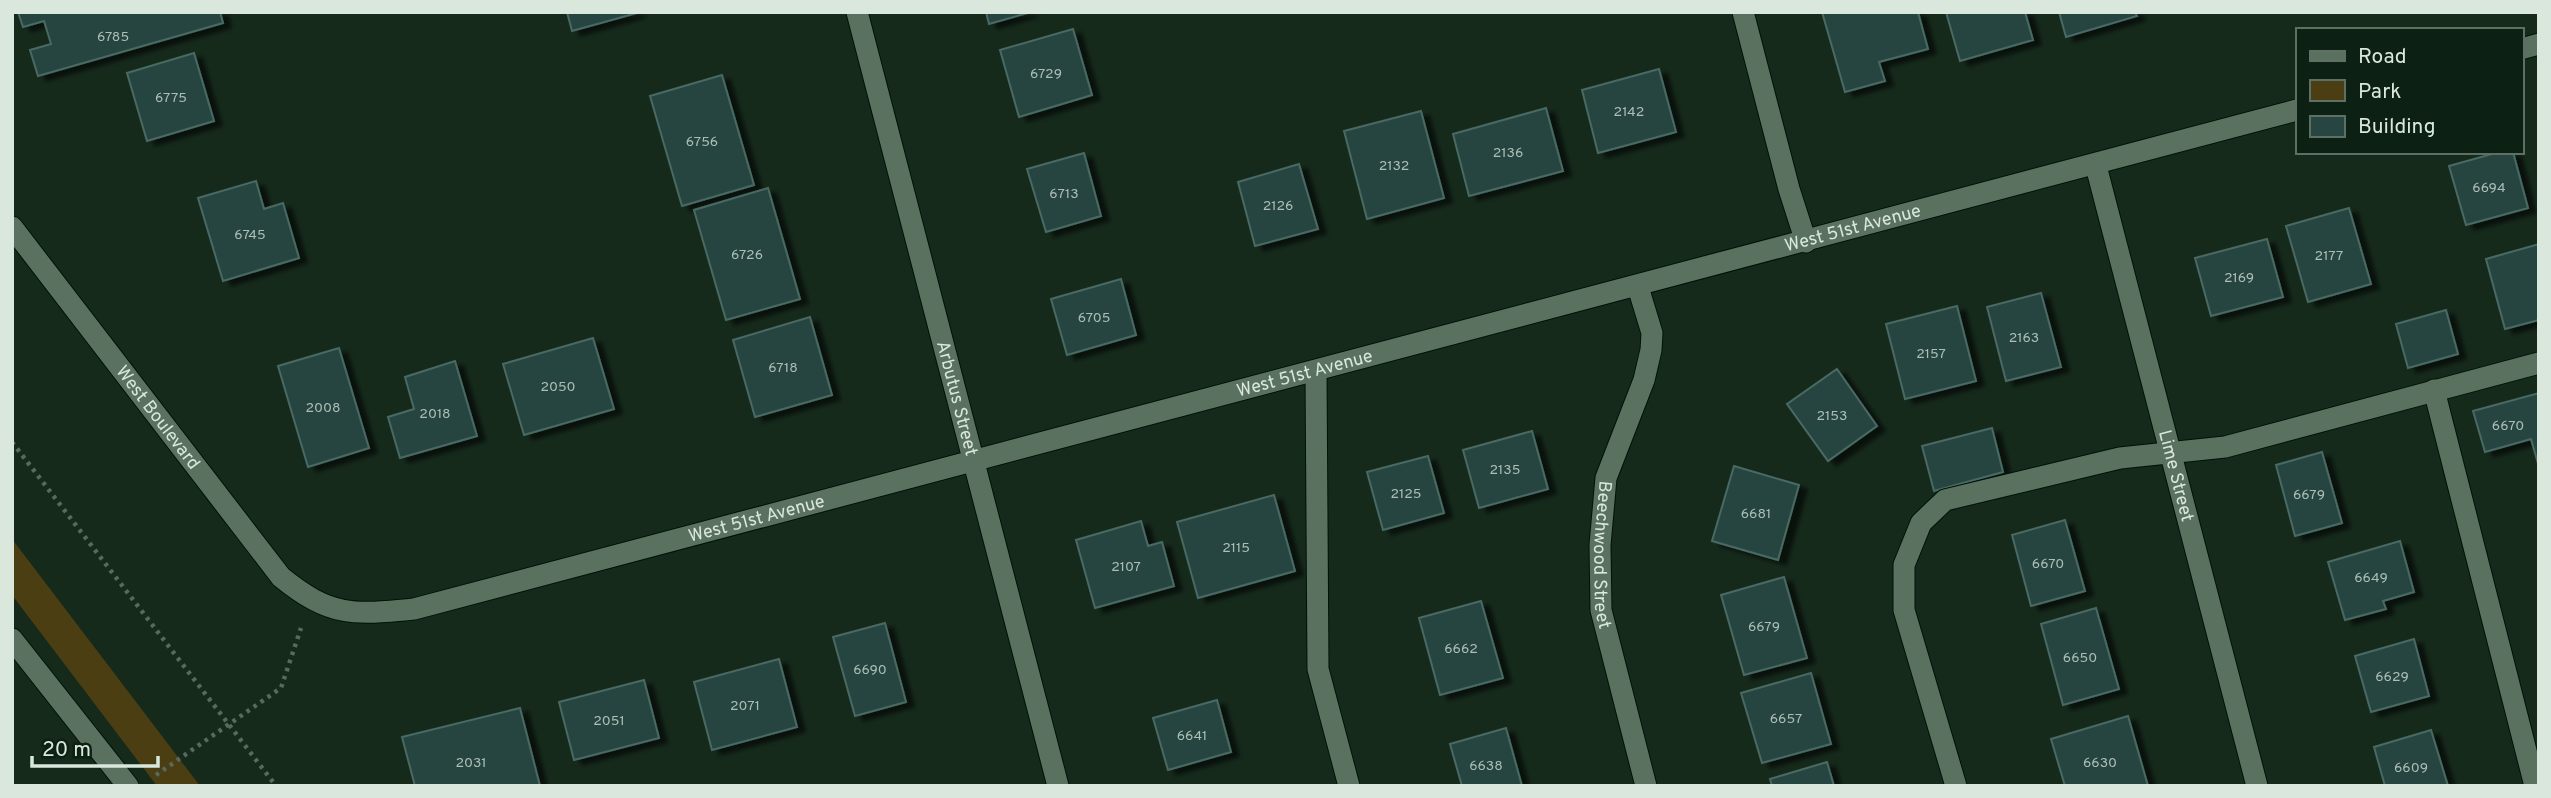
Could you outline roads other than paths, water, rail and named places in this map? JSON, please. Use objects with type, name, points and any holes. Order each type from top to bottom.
[{"type":"street","name":"Arbutus Street","points":[[857,12],[1058,786]]},
{"type":"street","points":[[1743,12],[1789,190],[1806,242]]},
{"type":"street","name":"West 51st Avenue","points":[[310,600],[339,610],[372,613],[414,608],[2096,166],[2296,110]]},
{"type":"street","name":"Lime Street","points":[[2096,166],[2258,786]]},
{"type":"street","name":"West Boulevard","points":[[12,227],[227,511],[281,577],[310,600]]},
{"type":"street","name":"Beechwood Street","points":[[1638,287],[1652,333],[1651,350],[1644,380],[1606,478],[1600,545],[1601,610],[1646,786]]},
{"type":"street","points":[[1956,786],[1904,610],[1904,565],[1922,523],[1945,500],[2120,458],[2225,447],[2539,363]]},
{"type":"street","points":[[1315,372],[1318,669],[1349,786]]},
{"type":"street","points":[[2434,390],[2535,786]]},
{"type":"street","points":[[12,639],[138,784]]}]
